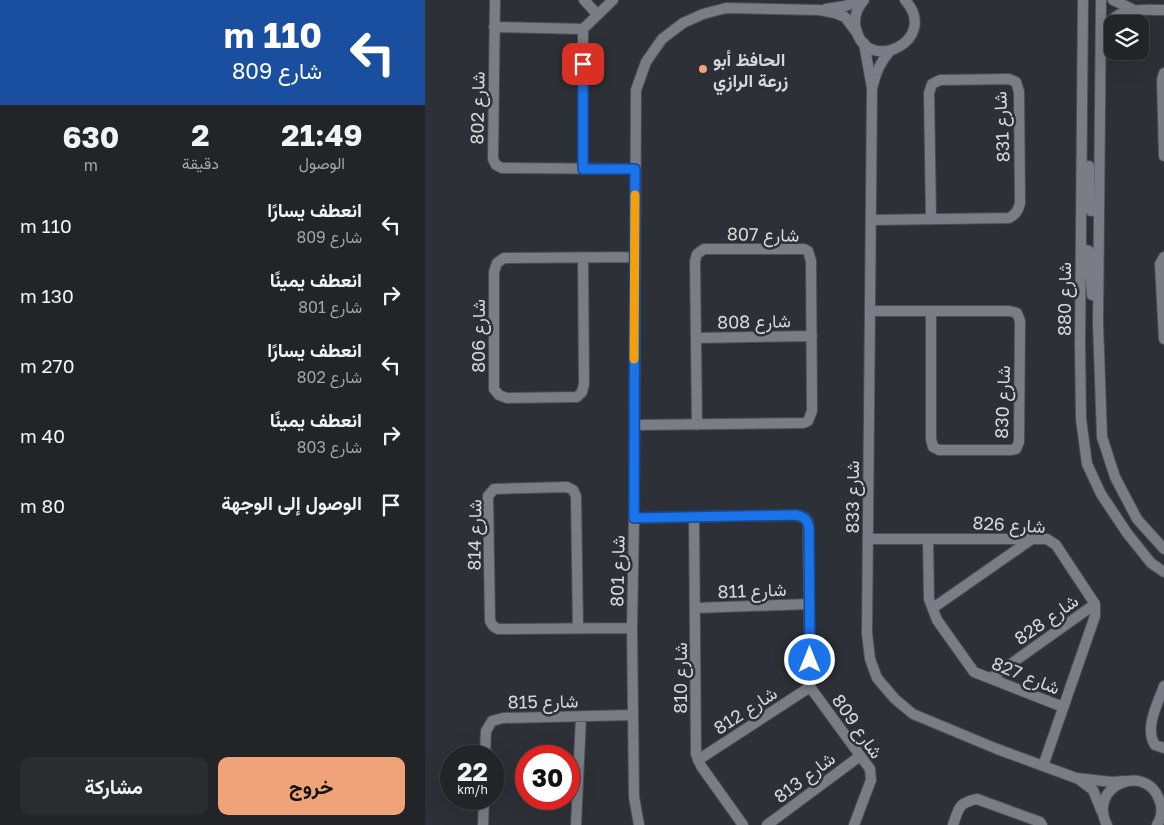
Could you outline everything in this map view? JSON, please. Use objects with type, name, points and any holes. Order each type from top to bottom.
[{"type":"street","name":"شارع 802","points":[[495,0],[493,159],[496,165],[502,168],[635,169]]},
{"type":"street","points":[[584,0],[597,14]]},
{"type":"street","points":[[583,169],[583,29],[613,0]]},
{"type":"street","points":[[857,33],[855,26],[856,13],[863,0]]},
{"type":"street","name":"شارع 801","points":[[819,10],[845,6],[863,0]]},
{"type":"street","name":"شارع 880","points":[[1083,0],[1081,419],[1087,464],[1101,494],[1127,533],[1151,564],[1164,572]]},
{"type":"street","name":"شارع 880","points":[[1101,0],[1098,323],[1102,437],[1115,477],[1137,519],[1164,549]]},
{"type":"street","points":[[1113,0],[1132,10]]},
{"type":"street","points":[[864,43],[881,51],[890,51],[903,45],[912,34],[914,20],[907,2]]},
{"type":"street","name":"شارع 801","points":[[639,825],[634,797],[632,628],[636,90],[646,62],[662,39],[683,23],[703,14],[740,4],[835,13],[845,18],[864,43]]},
{"type":"street","points":[[1101,44],[1106,26],[1117,15],[1132,10],[1163,6]]},
{"type":"street","points":[[494,27],[583,29]]},
{"type":"street","name":"شارع 833","points":[[864,43],[872,88],[867,633],[870,659],[877,678],[895,699],[913,714],[997,749],[1076,778],[1112,782],[1137,781],[1149,786],[1157,795],[1163,811]]},
{"type":"street","name":"شارع 833","points":[[872,88],[878,68],[890,51]]},
{"type":"street","points":[[1164,73],[1162,80],[1164,156]]},
{"type":"street","name":"شارع 831","points":[[871,220],[1009,218],[1015,215],[1018,210],[1019,92],[1016,82],[1009,79],[940,80],[932,84],[929,92],[931,219]]},
{"type":"street","points":[[1083,124],[1088,142],[1089,208],[1094,212],[1099,209]]},
{"type":"street","name":"شارع 807","points":[[634,425],[803,423],[808,421],[812,411],[811,262],[808,251],[804,249],[704,249],[697,254],[695,261],[697,424]]},
{"type":"street","points":[[1081,252],[1089,251],[1093,307],[1098,323]]},
{"type":"street","points":[[1164,257],[1160,264],[1164,339]]},
{"type":"street","name":"شارع 806","points":[[583,258],[584,384],[582,392],[577,397],[507,398],[499,395],[494,389],[494,272],[497,263],[504,258],[583,258],[635,258]]},
{"type":"street","name":"شارع 830","points":[[870,311],[1009,310],[1015,311],[1019,316],[1019,442],[1016,448],[1010,450],[939,450],[933,447],[931,439],[931,311]]},
{"type":"street","name":"شارع 808","points":[[696,338],[812,336]]},
{"type":"street","name":"شارع 814","points":[[578,628],[576,496],[573,490],[567,487],[494,489],[488,496],[490,621],[493,626],[498,628],[578,628],[632,628]]},
{"type":"street","name":"شارع 809","points":[[634,518],[796,515],[805,518],[808,522],[810,687],[870,769],[871,780],[855,825]]},
{"type":"street","name":"شارع 810","points":[[694,517],[698,760]]},
{"type":"street","points":[[933,608],[1032,538]]},
{"type":"street","name":"شارع 826","points":[[868,539],[1047,539],[1056,545],[1095,604]]},
{"type":"street","name":"شارع 827","points":[[929,539],[929,600],[937,620],[974,672],[1063,707]]},
{"type":"street","name":"شارع 811","points":[[695,608],[809,604]]},
{"type":"street","points":[[1043,766],[1095,616],[1095,604]]},
{"type":"street","name":"شارع 828","points":[[991,678],[1095,604]]},
{"type":"street","points":[[1164,686],[1150,728],[1155,745],[1164,748]]},
{"type":"street","name":"شارع 812","points":[[698,760],[810,687]]},
{"type":"street","name":"شارع 815","points":[[485,745],[486,732],[492,721],[503,718],[633,715]]},
{"type":"street","points":[[576,825],[581,717]]},
{"type":"street","name":"شارع 813","points":[[767,825],[860,756]]},
{"type":"street","points":[[698,760],[743,825]]},
{"type":"street","name":"شارع 833","points":[[1076,778],[1093,790],[1104,821]]},
{"type":"street","points":[[1104,821],[1103,803],[1108,793],[1115,786],[1125,781]]},
{"type":"street","points":[[953,825],[960,805],[977,799],[1040,822],[1042,825]]},
{"type":"street","points":[[483,825],[484,810]]},
{"type":"street","points":[[1157,825],[1163,811]]},
{"type":"slow traffic","points":[[634,359],[635,195]]},
{"type":"place","name":"الحافظ أبو زرعة الرازي","points":[[703,69]]},
{"type":"route","points":[[583,64],[583,169],[635,169],[634,518],[796,515],[805,518],[809,529],[810,660]]}]
